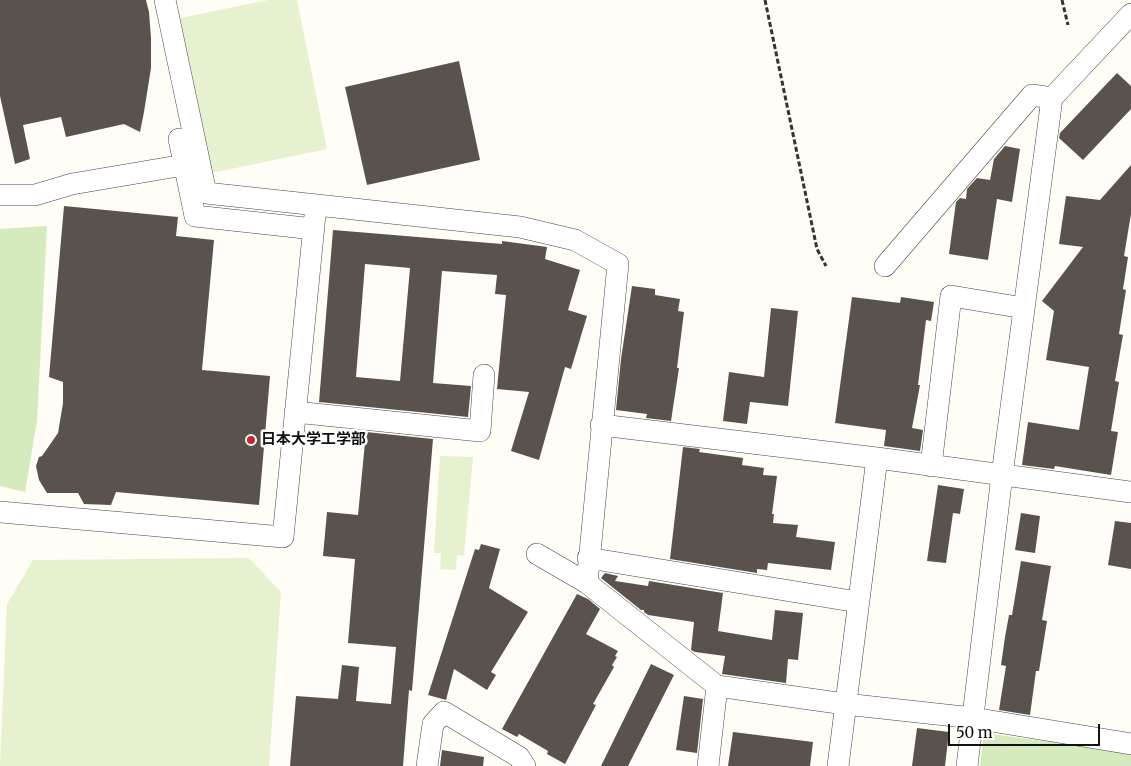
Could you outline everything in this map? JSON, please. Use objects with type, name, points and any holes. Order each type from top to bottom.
[{"type":"street","points":[[165,0],[206,193],[520,227],[575,240],[618,264],[587,583]]},
{"type":"street","points":[[967,766],[1002,475],[1052,98],[1131,14]]},
{"type":"street","points":[[885,266],[1032,95],[1052,98]]},
{"type":"street","points":[[179,139],[195,216],[314,228]]},
{"type":"street","points":[[0,196],[34,195],[72,184],[184,165]]},
{"type":"street","points":[[0,512],[283,537],[316,205]]},
{"type":"street","points":[[932,466],[951,296],[1024,308]]},
{"type":"street","points":[[295,412],[480,431],[484,375]]},
{"type":"street","points":[[602,424],[1131,492]]},
{"type":"street","points":[[838,766],[877,458]]},
{"type":"street","points":[[536,554],[587,583],[717,686],[845,704],[973,718],[1131,744]]},
{"type":"street","points":[[588,558],[858,602]]},
{"type":"street","points":[[708,766],[717,686]]},
{"type":"street","points":[[427,766],[432,724],[444,712],[519,756],[525,766]]},
{"type":"path","points":[[765,0],[817,249],[826,266]]},
{"type":"path","points":[[1062,0],[1068,26]]},
{"type":"green space","points":[[268,0],[297,0],[327,149],[212,173],[180,18]]},
{"type":"green space","points":[[47,226],[37,421],[25,492],[0,486],[0,229]]},
{"type":"green space","points":[[440,456],[473,457],[464,556],[457,555],[456,570],[440,569],[441,553],[434,553]]},
{"type":"green space","points":[[249,558],[281,592],[269,766],[0,766],[7,604],[33,560]]},
{"type":"green space","points":[[984,733],[1131,753],[1131,766],[980,766]]},
{"type":"building","points":[[0,0],[146,0],[151,38],[151,68],[140,132],[124,124],[66,137],[61,117],[23,125],[30,159],[15,164],[0,96]]},
{"type":"building","points":[[459,61],[480,160],[367,185],[345,87]]},
{"type":"building","points":[[1117,73],[1131,86],[1131,109],[1083,160],[1059,138],[1060,133]]},
{"type":"building","points":[[1005,146],[1020,149],[1012,202],[997,199],[988,260],[949,254],[956,202],[960,198],[966,199],[967,189],[977,178],[990,180],[994,159]]},
{"type":"building","points":[[1131,165],[1131,214],[1124,256],[1128,257],[1123,289],[1126,290],[1119,334],[1123,335],[1115,381],[1119,382],[1111,431],[1118,432],[1111,475],[1055,466],[1054,469],[1022,465],[1028,422],[1079,430],[1089,367],[1046,360],[1054,311],[1042,301],[1083,247],[1059,244],[1066,196],[1100,200]]},
{"type":"building","points":[[64,206],[178,217],[176,236],[214,240],[202,370],[270,376],[259,505],[116,492],[111,505],[84,504],[78,493],[47,493],[39,480],[36,466],[39,457],[42,456],[58,433],[63,403],[63,382],[49,377]]},
{"type":"building","points":[[333,230],[502,244],[502,241],[547,247],[545,259],[580,270],[568,310],[587,316],[571,369],[565,367],[539,460],[511,451],[529,392],[497,389],[506,295],[495,294],[497,275],[442,271],[433,383],[471,386],[468,417],[319,402]],"holes":[[[365,264],[410,268],[400,381],[356,377]]]},
{"type":"building","points":[[632,286],[655,289],[655,295],[680,299],[678,311],[684,312],[677,368],[679,368],[671,421],[646,418],[647,414],[616,410],[621,359]]},
{"type":"building","points":[[852,297],[900,303],[901,297],[934,302],[931,321],[926,320],[918,385],[920,385],[912,428],[923,430],[920,451],[884,446],[886,430],[835,423]]},
{"type":"building","points":[[771,308],[798,311],[788,406],[750,402],[747,424],[723,421],[729,372],[764,377]]},
{"type":"building","points":[[366,432],[433,439],[412,691],[409,690],[403,766],[290,766],[296,696],[338,699],[342,665],[359,667],[356,701],[391,704],[396,647],[348,643],[355,559],[323,556],[327,512],[358,515]]},
{"type":"building","points":[[683,447],[700,449],[699,452],[743,458],[742,465],[764,468],[763,475],[777,476],[772,514],[774,514],[773,523],[798,525],[796,537],[835,542],[831,570],[768,563],[767,570],[757,569],[757,573],[670,559]]},
{"type":"building","points":[[938,485],[964,489],[960,514],[953,513],[946,563],[927,561]]},
{"type":"building","points":[[1021,513],[1040,516],[1035,553],[1015,550]]},
{"type":"building","points":[[1115,521],[1131,523],[1131,569],[1108,565]]},
{"type":"building","points":[[481,544],[500,549],[489,588],[528,612],[491,672],[496,675],[487,690],[454,669],[446,700],[428,695],[475,549],[479,550]]},
{"type":"building","points":[[1021,561],[1051,566],[1042,620],[1047,621],[1039,671],[1036,671],[1030,715],[999,710],[1006,666],[1001,665],[1005,637],[1009,615],[1012,615]]},
{"type":"building","points":[[605,573],[618,576],[615,581],[648,586],[649,581],[723,593],[718,631],[772,640],[775,610],[803,613],[798,660],[788,659],[786,683],[722,674],[725,656],[691,650],[694,622],[648,615],[601,578]]},
{"type":"building","points":[[577,594],[588,599],[600,609],[586,634],[618,651],[612,665],[614,667],[593,704],[596,705],[565,764],[547,754],[548,751],[519,734],[517,737],[502,729]]},
{"type":"building","points":[[651,664],[674,675],[628,766],[601,766]]},
{"type":"building","points":[[684,696],[703,699],[697,753],[676,750]]},
{"type":"building","points":[[917,728],[949,732],[945,766],[912,766]]},
{"type":"building","points":[[733,732],[813,742],[810,766],[728,766]]},
{"type":"building","points":[[442,750],[484,757],[483,766],[440,766]]},
{"type":"place","name":"日本大学工学部","points":[[251,440]]}]
